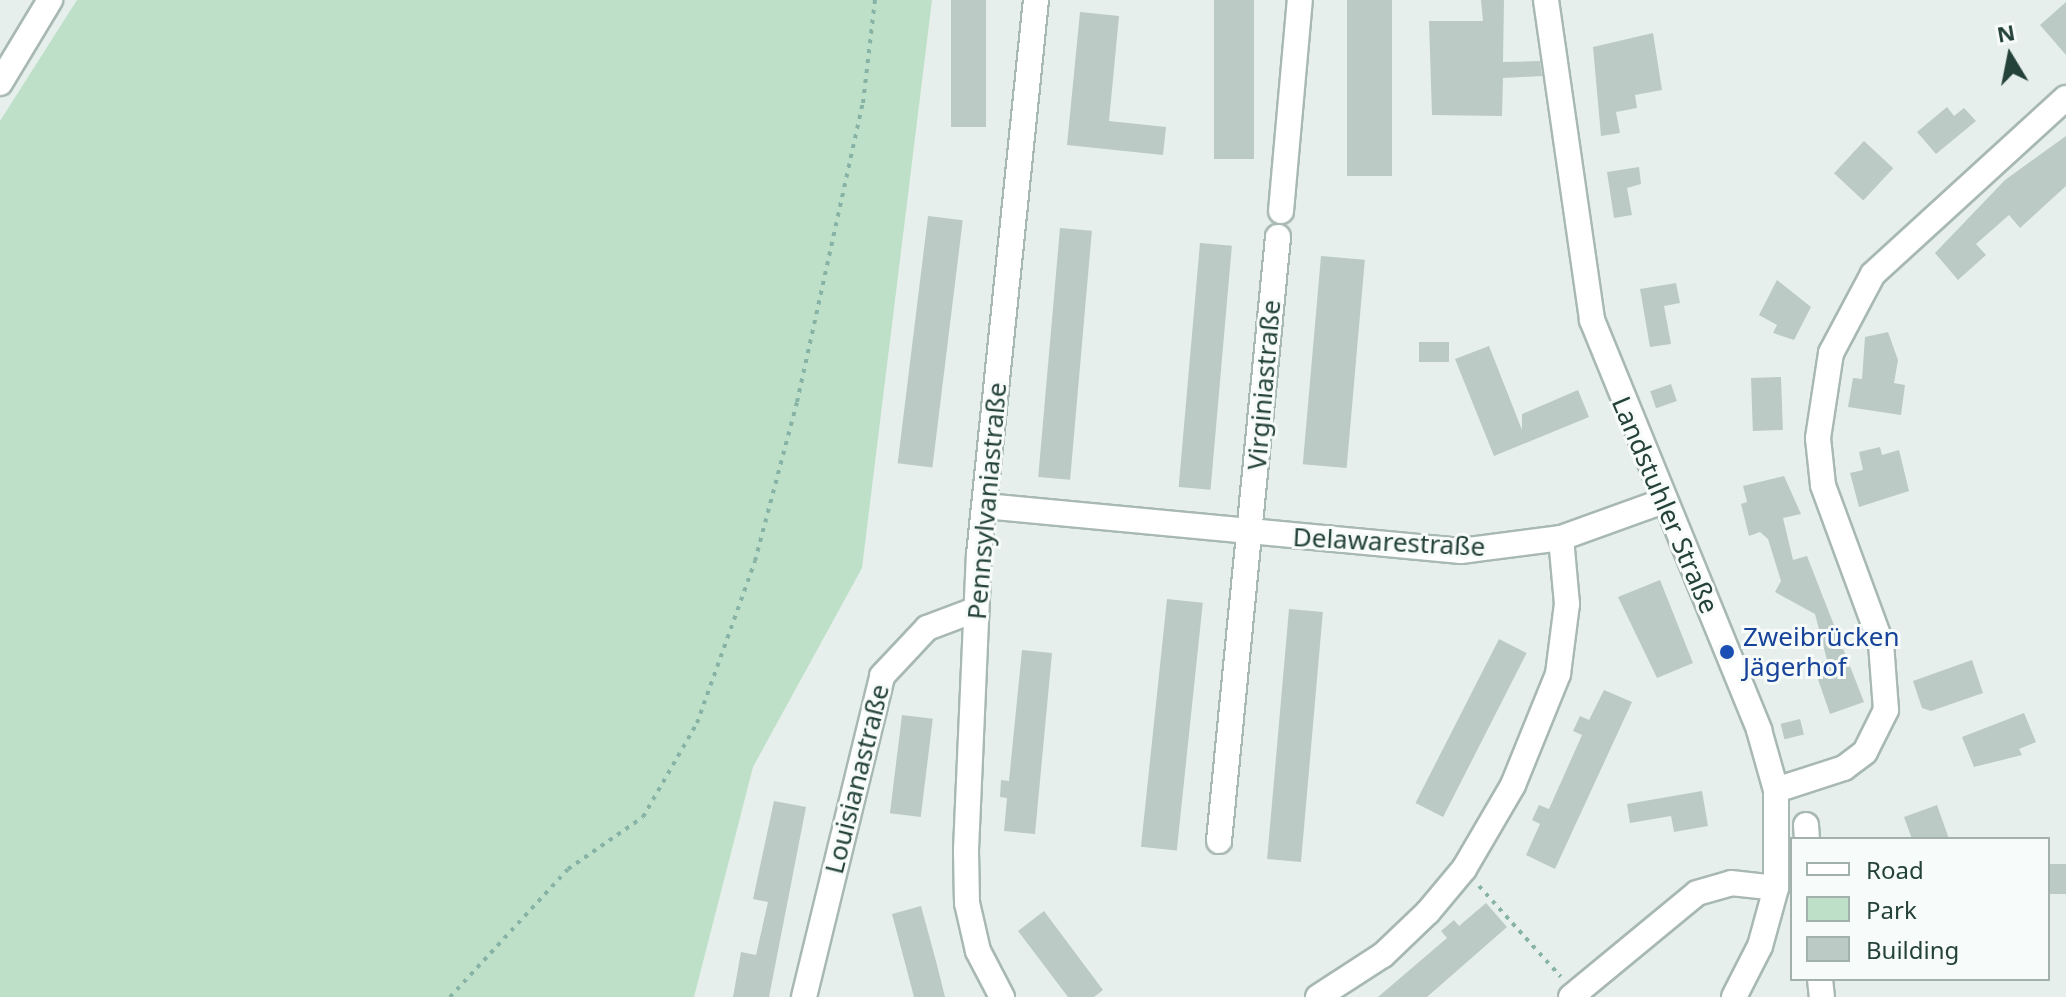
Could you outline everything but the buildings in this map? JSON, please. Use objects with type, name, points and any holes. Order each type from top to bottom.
[{"type":"street","points":[[2,70],[50,0]]},
{"type":"street","name":"Pennsylvaniastraße","points":[[1002,997],[978,951],[967,903],[975,610],[1036,0]]},
{"type":"street","points":[[1276,205],[1300,0]]},
{"type":"street","name":"Landstuhler Straße","points":[[1546,0],[1585,289],[1603,355],[1759,730],[1776,790],[1776,888],[1760,946],[1734,997]]},
{"type":"street","points":[[1776,790],[1844,768],[1865,752],[1886,710],[1881,643],[1823,485],[1819,424],[1831,353],[1852,307],[1882,264],[2066,98]]},
{"type":"street","name":"Virginiastraße","points":[[1251,533],[1278,237]]},
{"type":"street","name":"Delawarestraße","points":[[985,506],[1461,551],[1561,538],[1664,501]]},
{"type":"street","points":[[1219,841],[1251,533]]},
{"type":"street","points":[[1318,997],[1383,955],[1464,869],[1513,785],[1558,674],[1567,604],[1561,538]]},
{"type":"street","name":"Louisianastraße","points":[[804,997],[877,687],[908,642],[975,610]]},
{"type":"street","points":[[1574,995],[1697,893],[1731,883],[1776,888]]},
{"type":"path","points":[[450,997],[568,869],[643,817],[697,723],[755,561],[797,402],[863,103],[875,0]]},
{"type":"path","points":[[1464,869],[1574,995]]},
{"type":"green space","points":[[77,0],[932,0],[862,568],[753,767],[694,997],[0,997],[0,121]]},
{"type":"place","name":"Zweibrücken Jägerhof","points":[[1727,652]]}]
